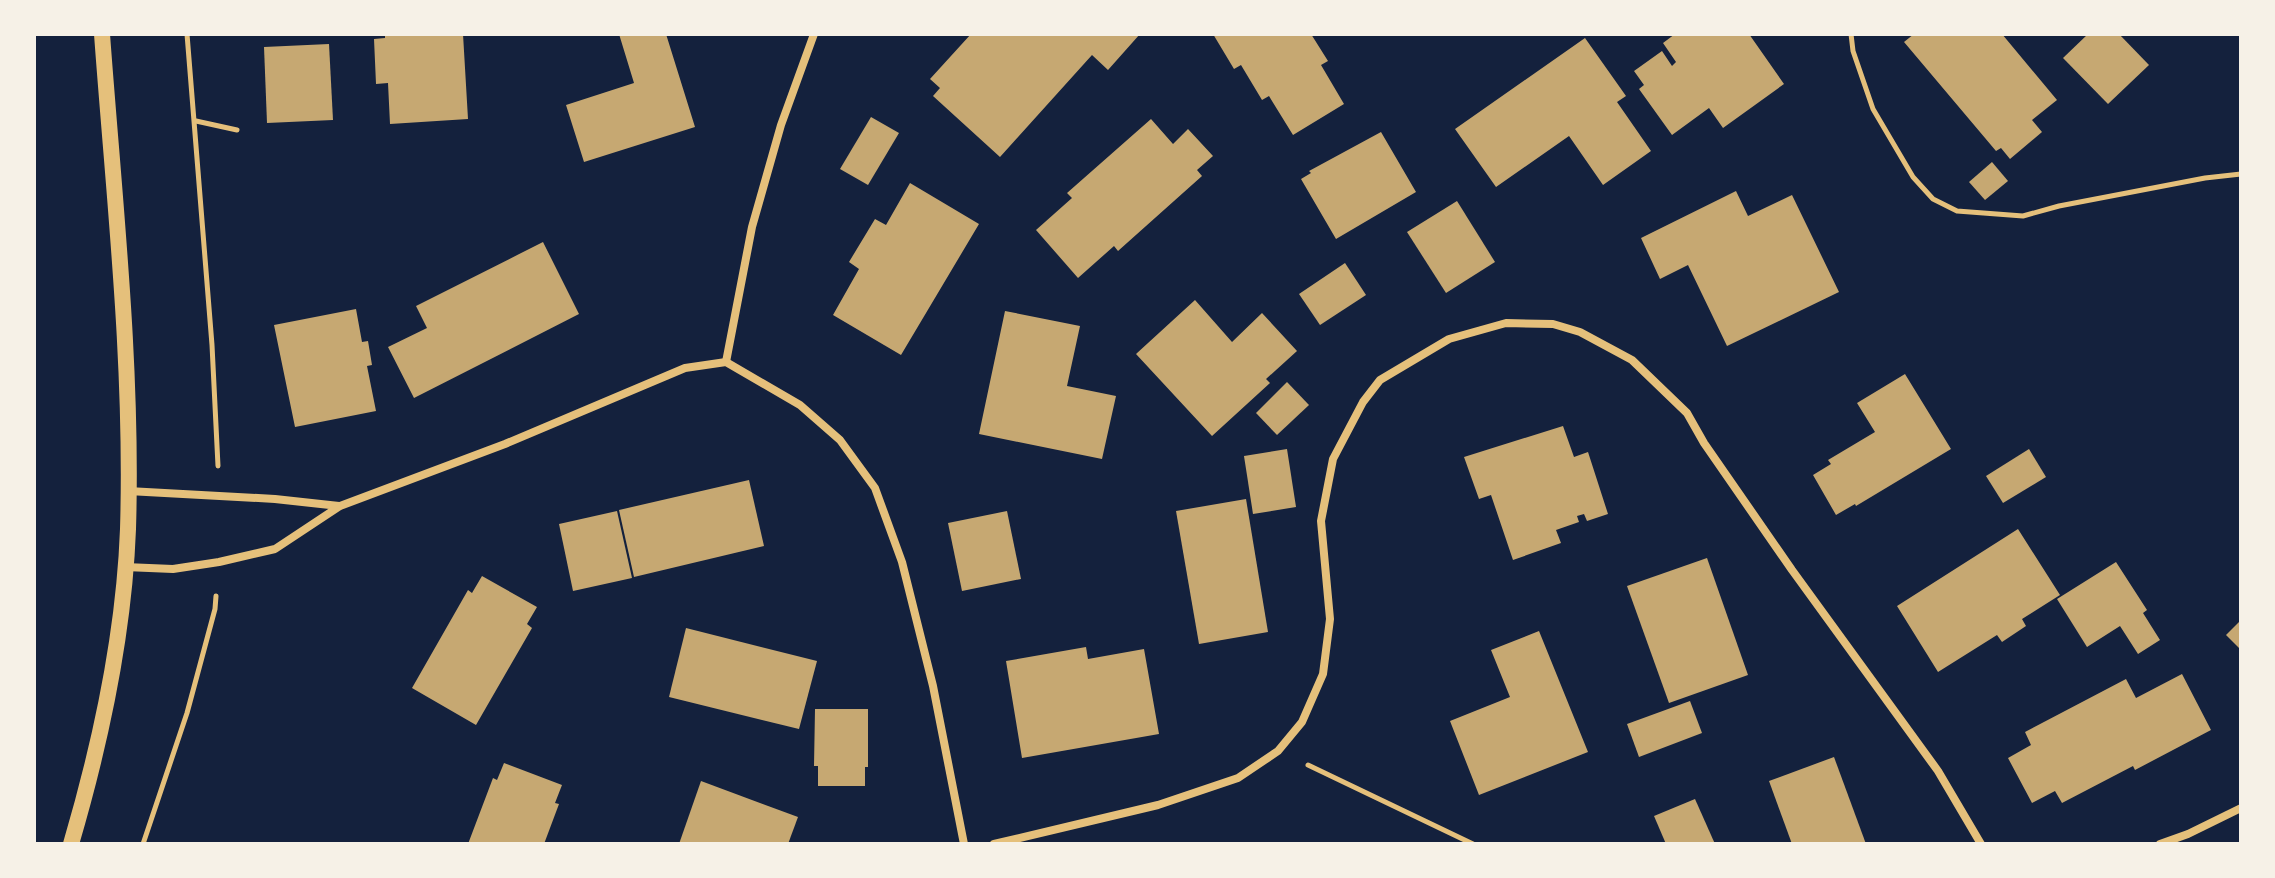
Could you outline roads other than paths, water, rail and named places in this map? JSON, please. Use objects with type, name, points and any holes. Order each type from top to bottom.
[{"type":"main road","points":[[71,844],[109,693],[125,567],[128,491],[120,260],[102,34]]},
{"type":"street","points":[[726,362],[752,227],[781,125],[814,34]]},
{"type":"street","points":[[994,844],[1158,805],[1238,778],[1278,751],[1302,722],[1323,674],[1330,619],[1321,521],[1333,459],[1363,402],[1380,380],[1449,339],[1506,323],[1553,324],[1580,332],[1632,360],[1687,413],[1704,443],[1792,570],[1938,771],[1981,844]]},
{"type":"street","points":[[125,567],[173,569],[275,549],[340,506],[505,444],[685,368],[726,362],[800,405],[840,440],[875,488],[902,562],[930,670],[964,844]]},
{"type":"street","points":[[128,491],[340,506]]},
{"type":"street","points":[[2160,844],[2241,808]]}]
